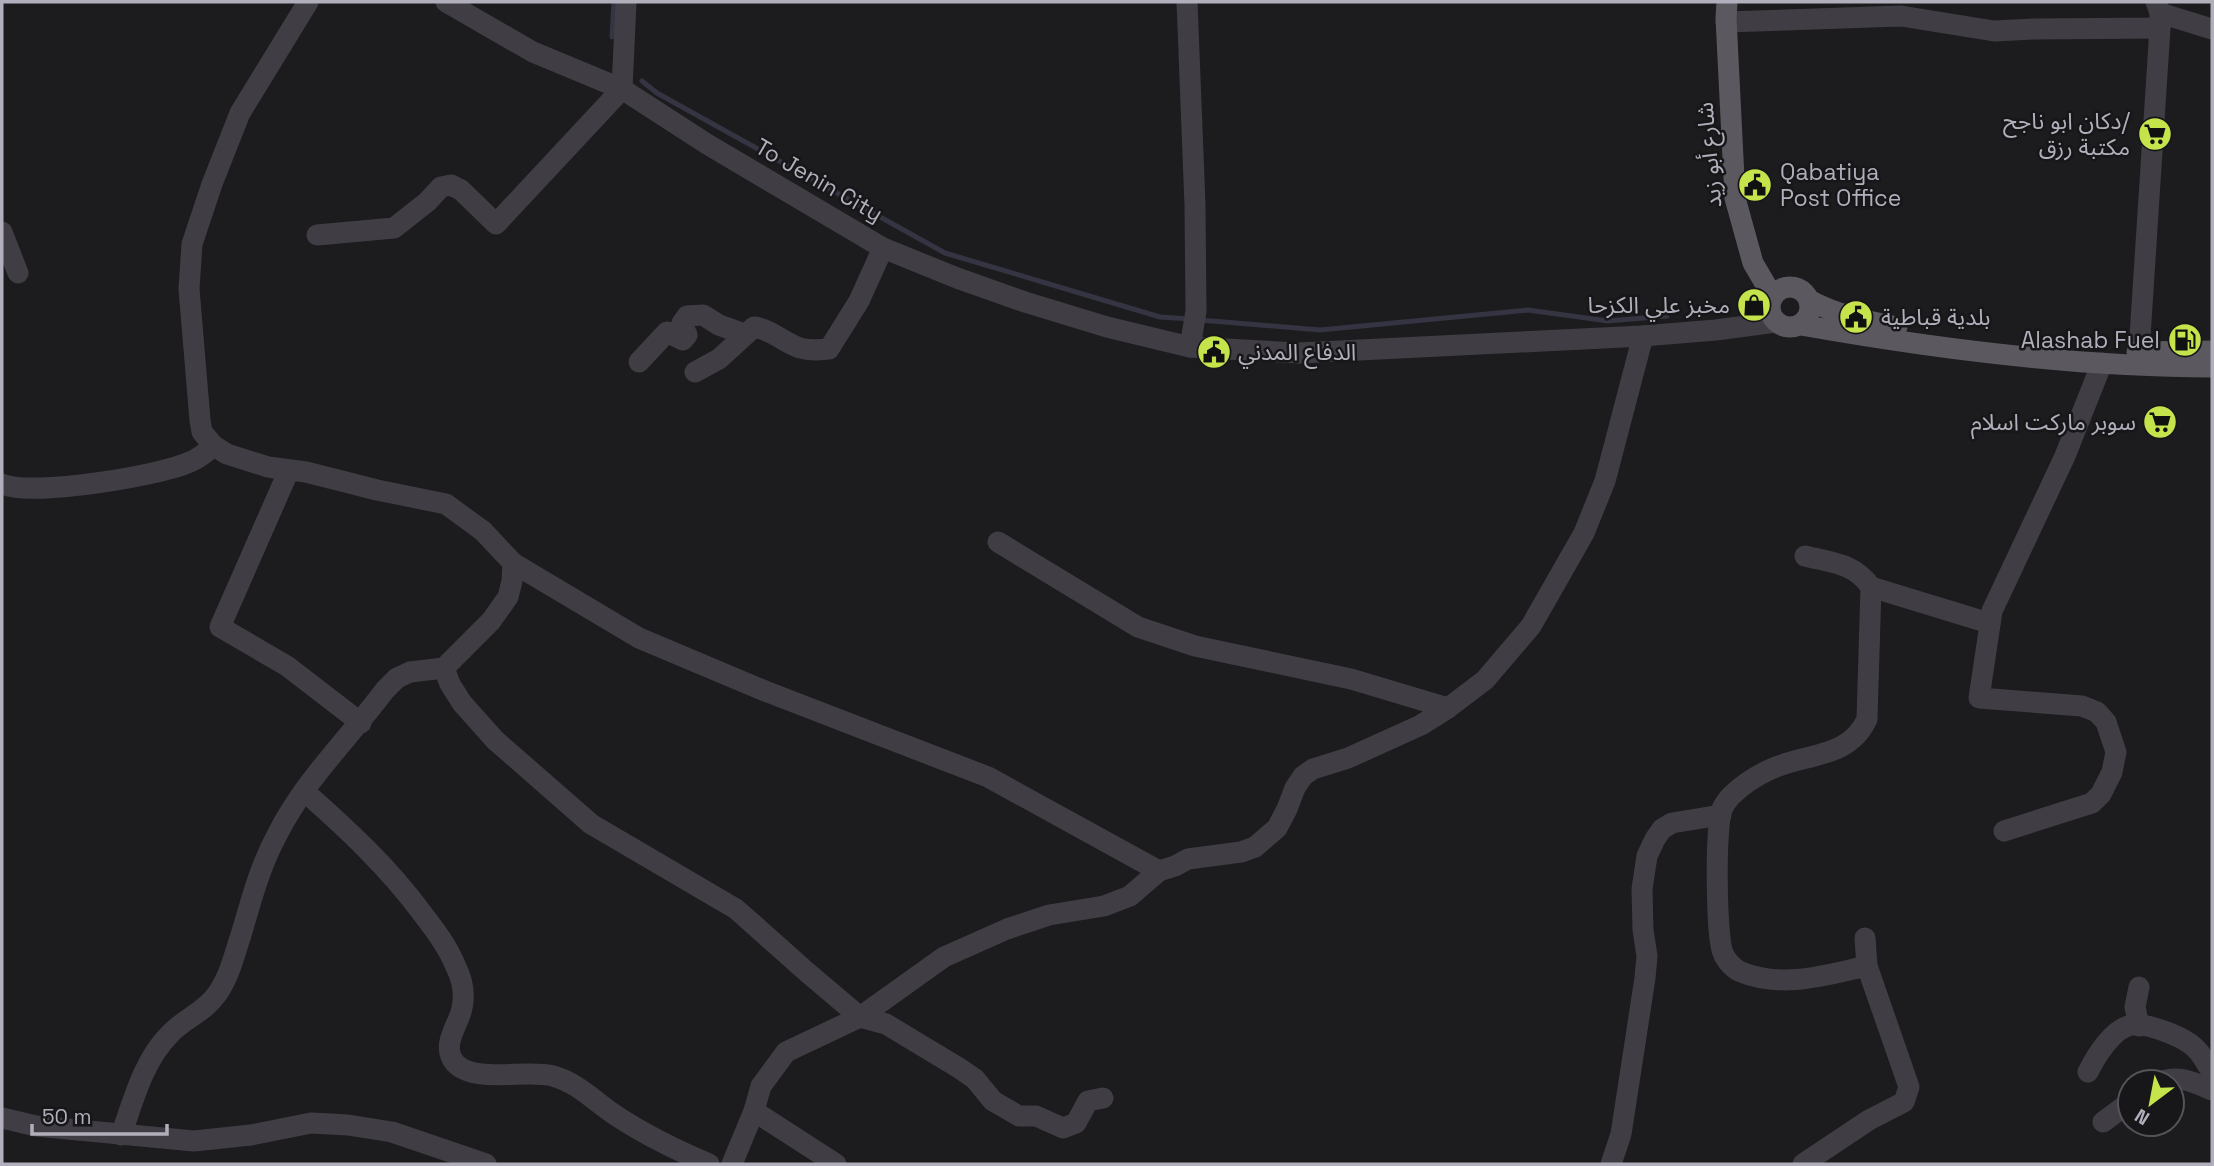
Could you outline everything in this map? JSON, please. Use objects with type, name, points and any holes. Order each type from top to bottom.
[{"type":"main road","name":"شارع أبو زيد","points":[[1727,12],[1735,198],[1753,263],[1773,297]]},
{"type":"main road","points":[[2212,351],[2089,350],[1906,329],[1824,309],[1809,300],[1802,291],[1789,287],[1777,292],[1770,310],[1776,322],[1788,328],[1801,325],[1955,349],[2102,363],[2212,367]]},
{"type":"main road","points":[[1801,325],[1810,315],[1809,300]]},
{"type":"street","points":[[308,2],[240,113],[192,244],[189,289],[200,420],[202,432],[214,446],[228,454],[268,467],[446,504],[483,531],[513,563],[639,638],[765,691],[988,777],[1159,871]]},
{"type":"street","name":"To Jenin City","points":[[446,2],[533,52],[622,89],[707,144],[883,248],[1025,302],[1107,327],[1190,347],[1299,354],[1643,336],[1776,322]]},
{"type":"street","points":[[317,235],[394,228],[427,202],[441,187],[451,185],[461,190],[496,224],[622,89],[626,2]]},
{"type":"street","points":[[1187,2],[1196,311],[1190,347]]},
{"type":"street","points":[[1727,12],[1900,16],[1994,31],[2035,29],[2158,14],[2212,29]]},
{"type":"street","points":[[2139,352],[2158,14]]},
{"type":"street","points":[[2,232],[18,272]]},
{"type":"street","points":[[695,372],[719,359],[754,327],[763,328],[798,347],[813,351],[829,349],[859,301],[883,248]]},
{"type":"street","points":[[639,362],[667,332],[683,340],[687,335],[682,323],[687,316],[703,315],[719,325],[744,334]]},
{"type":"street","points":[[732,1164],[754,1111],[761,1086],[786,1052],[860,1017],[944,957],[1007,929],[1049,915],[1104,906],[1130,896],[1159,871],[1188,859],[1241,852],[1255,847],[1277,828],[1294,788],[1303,776],[1313,769],[1348,758],[1421,725],[1485,680],[1531,626],[1584,533],[1605,481],[1643,336]]},
{"type":"street","points":[[2004,831],[2092,803],[2101,794],[2112,772],[2116,751],[2106,722],[2097,712],[2082,706],[1979,698],[1992,611],[2066,456],[2102,363]]},
{"type":"street","points":[[4,490],[89,484],[158,471],[192,461],[214,446]]},
{"type":"street","points":[[289,470],[220,627],[287,666],[361,723]]},
{"type":"street","points":[[998,542],[1138,627],[1195,646],[1351,679],[1448,708]]},
{"type":"street","points":[[1805,556],[1849,566],[1862,575],[1871,587],[1989,623]]},
{"type":"street","points":[[121,1135],[156,1051],[170,1033],[203,1010],[217,995],[228,974],[260,872],[277,834],[304,791],[397,678],[410,672],[444,668],[492,621],[508,597],[513,563]]},
{"type":"street","points":[[1867,966],[1806,979],[1775,981],[1740,971],[1730,963],[1723,952],[1717,865],[1721,814],[1730,797],[1772,769],[1831,752],[1852,741],[1862,729],[1867,719],[1871,587]]},
{"type":"street","points":[[444,668],[462,703],[495,740],[591,824],[736,909],[860,1017],[886,1024],[959,1068],[975,1079],[993,1101],[1019,1116],[1037,1116],[1063,1128],[1076,1123],[1088,1101],[1103,1098]]},
{"type":"street","points":[[304,791],[363,844],[400,883],[440,937],[456,966],[463,987],[462,1009],[449,1040],[450,1057],[457,1065],[470,1072],[551,1075],[577,1085],[612,1113],[648,1136],[709,1164]]},
{"type":"street","points":[[1611,1164],[1621,1134],[1645,978],[1647,956],[1642,889],[1647,856],[1661,830],[1672,823],[1721,814]]},
{"type":"street","points":[[1803,1164],[1869,1120],[1904,1102],[1909,1087],[1867,966],[1865,938]]},
{"type":"street","points":[[2139,987],[2135,1007],[2139,1026]]},
{"type":"street","points":[[2088,1072],[2098,1052],[2130,1025],[2150,1027],[2178,1036],[2195,1047],[2212,1072]]},
{"type":"street","points":[[2186,1080],[2212,1090]]},
{"type":"street","points":[[754,1111],[836,1164]]},
{"type":"street","points":[[2103,1122],[2116,1112]]},
{"type":"street","points":[[2,1118],[36,1126],[194,1142],[312,1124],[348,1125],[392,1132],[486,1164]]},
{"type":"waterway","points":[[612,37],[614,2]]},
{"type":"waterway","points":[[642,81],[657,93],[945,253],[1160,317],[1190,319]]},
{"type":"waterway","points":[[1200,320],[1320,330],[1528,310],[1608,321],[1667,316]]},
{"type":"place","name":"دكان ابو ناجح/ مكتبة رزق","points":[[2155,134]]},
{"type":"place","name":"Qabatiya Post Office","points":[[1755,185]]},
{"type":"place","name":"مخبز علي الكزحا","points":[[1754,305]]},
{"type":"place","name":"بلدية قباطية","points":[[1856,317]]},
{"type":"place","name":"Alashab Fuel","points":[[2185,340]]},
{"type":"place","name":"الدفاع المدني","points":[[1214,352]]},
{"type":"place","name":"سوبر ماركت اسلام","points":[[2160,422]]}]
